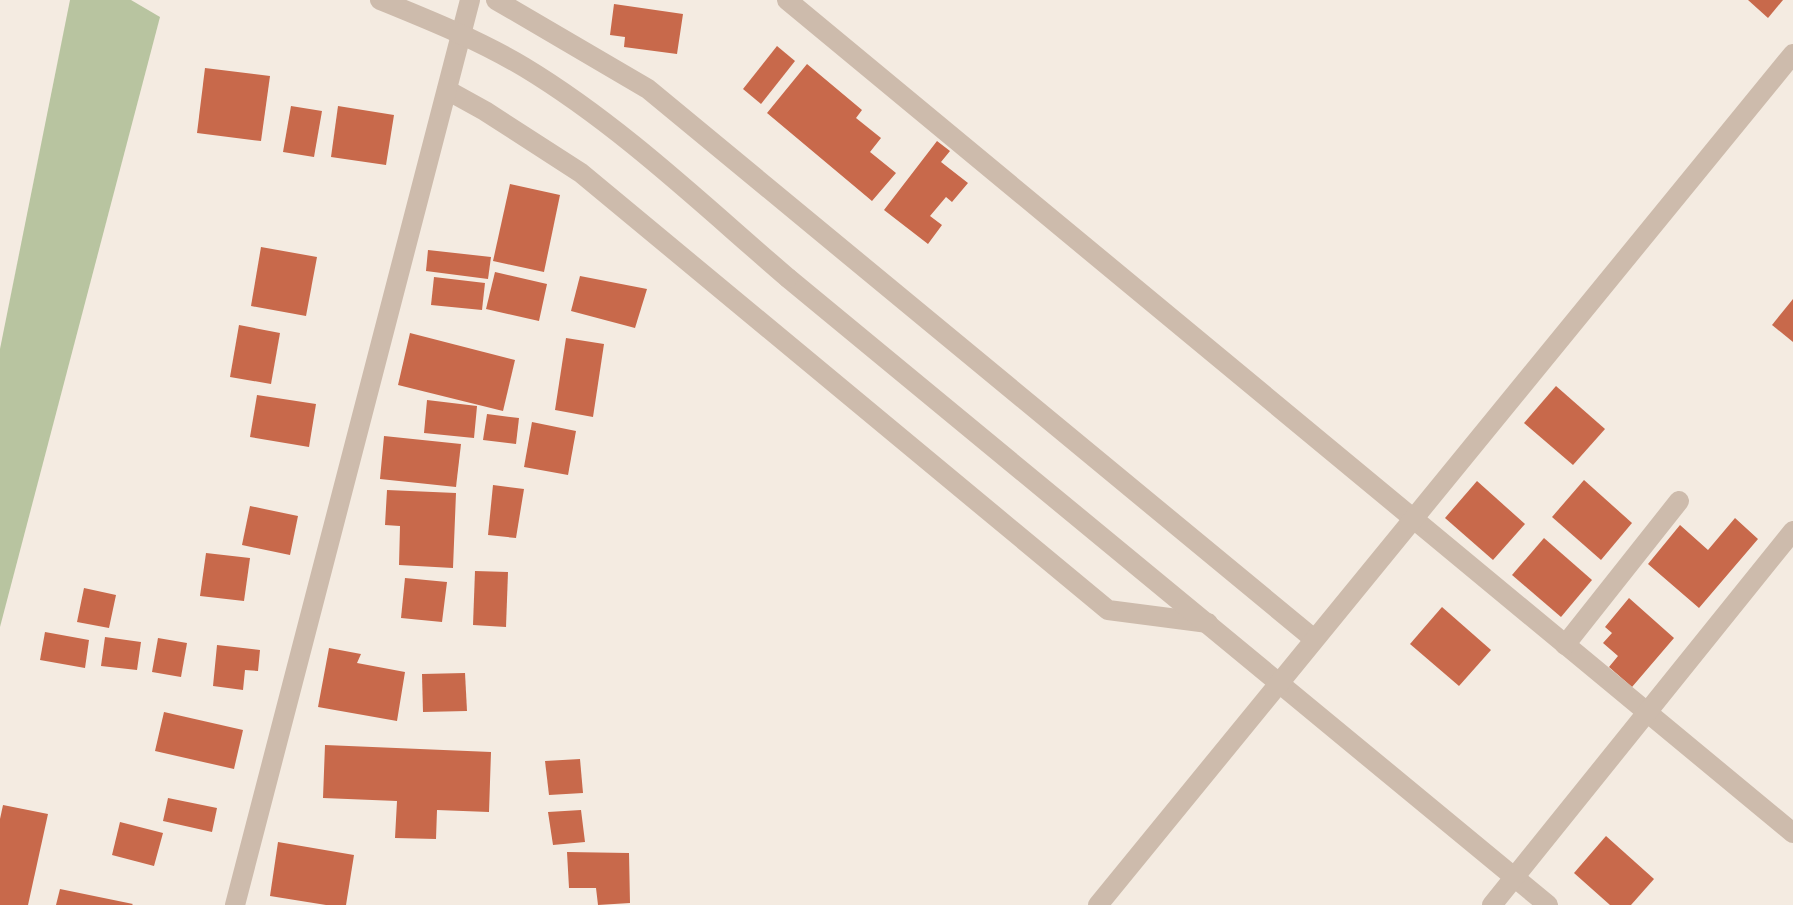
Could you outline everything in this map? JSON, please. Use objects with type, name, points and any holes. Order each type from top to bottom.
[{"type":"street","points":[[380,0],[472,39],[558,90],[618,133],[788,278],[1548,905]]},
{"type":"street","points":[[235,905],[470,0]]},
{"type":"street","points":[[496,0],[648,89],[1314,639]]},
{"type":"street","points":[[787,0],[1793,833]]},
{"type":"street","points":[[1098,905],[1793,54]]},
{"type":"street","points":[[447,90],[581,173],[1108,610],[1208,623]]},
{"type":"street","points":[[1565,645],[1679,501]]},
{"type":"street","points":[[1492,905],[1793,531]]},
{"type":"green space","points":[[70,0],[131,0],[160,17],[0,627],[0,349]]},
{"type":"building","points":[[1748,0],[1783,0],[1768,18]]},
{"type":"building","points":[[614,4],[683,14],[677,54],[624,47],[625,37],[610,35]]},
{"type":"building","points":[[777,46],[795,61],[761,104],[743,89]]},
{"type":"building","points":[[807,64],[862,110],[856,118],[881,138],[870,152],[896,173],[872,201],[767,113]]},
{"type":"building","points":[[205,68],[270,76],[261,141],[197,133]]},
{"type":"building","points":[[291,106],[322,111],[314,157],[283,152]]},
{"type":"building","points":[[338,106],[394,115],[386,165],[331,157]]},
{"type":"building","points":[[937,141],[950,151],[941,162],[968,183],[952,202],[946,197],[930,216],[942,225],[928,244],[884,210]]},
{"type":"building","points":[[510,184],[560,195],[544,272],[493,261]]},
{"type":"building","points":[[261,247],[317,257],[306,316],[251,306]]},
{"type":"building","points":[[428,250],[491,257],[488,279],[426,271]]},
{"type":"building","points":[[495,272],[547,284],[539,321],[486,309]]},
{"type":"building","points":[[580,276],[647,289],[635,328],[571,311]]},
{"type":"building","points":[[434,277],[485,283],[482,310],[431,305]]},
{"type":"building","points":[[1793,299],[1793,342],[1772,325]]},
{"type":"building","points":[[239,325],[280,333],[271,384],[230,377]]},
{"type":"building","points":[[410,333],[515,360],[503,411],[398,385]]},
{"type":"building","points":[[566,338],[604,344],[593,417],[555,410]]},
{"type":"building","points":[[1556,386],[1605,429],[1573,465],[1524,423]]},
{"type":"building","points":[[257,395],[316,404],[309,447],[250,437]]},
{"type":"building","points":[[427,400],[477,406],[474,438],[424,433]]},
{"type":"building","points":[[487,414],[519,418],[516,444],[483,440]]},
{"type":"building","points":[[532,422],[576,431],[568,475],[524,467]]},
{"type":"building","points":[[384,436],[461,444],[456,487],[380,479]]},
{"type":"building","points":[[1584,480],[1632,523],[1601,560],[1552,517]]},
{"type":"building","points":[[1477,481],[1525,524],[1493,560],[1445,518]]},
{"type":"building","points":[[493,485],[524,489],[516,538],[488,535]]},
{"type":"building","points":[[387,490],[456,493],[453,568],[399,565],[400,526],[385,525]]},
{"type":"building","points":[[250,506],[298,516],[290,555],[242,545]]},
{"type":"building","points":[[1735,518],[1758,539],[1699,608],[1648,564],[1680,525],[1708,550]]},
{"type":"building","points":[[1544,538],[1592,580],[1561,617],[1512,575]]},
{"type":"building","points":[[206,553],[250,558],[244,601],[200,596]]},
{"type":"building","points":[[475,571],[508,572],[506,627],[473,625]]},
{"type":"building","points":[[405,578],[447,582],[442,622],[401,618]]},
{"type":"building","points":[[84,588],[116,595],[109,628],[77,622]]},
{"type":"building","points":[[1629,598],[1674,638],[1632,687],[1609,667],[1618,656],[1603,643],[1612,633],[1605,627]]},
{"type":"building","points":[[1442,607],[1491,650],[1459,686],[1410,644]]},
{"type":"building","points":[[45,632],[89,640],[85,668],[40,660]]},
{"type":"building","points":[[105,637],[141,642],[137,670],[101,666]]},
{"type":"building","points":[[158,638],[187,643],[181,677],[152,672]]},
{"type":"building","points":[[217,645],[260,650],[258,671],[245,670],[243,690],[213,686]]},
{"type":"building","points":[[329,648],[361,654],[357,663],[405,672],[397,721],[318,707]]},
{"type":"building","points":[[465,673],[467,711],[423,712],[422,674]]},
{"type":"building","points":[[164,712],[243,730],[234,769],[155,751]]},
{"type":"building","points":[[325,745],[491,752],[489,812],[437,810],[436,839],[395,838],[397,801],[323,798]]},
{"type":"building","points":[[580,759],[583,793],[549,795],[545,761]]},
{"type":"building","points":[[168,798],[217,808],[212,832],[163,821]]},
{"type":"building","points":[[3,805],[48,814],[28,905],[0,905],[0,819]]},
{"type":"building","points":[[581,810],[585,842],[553,845],[548,812]]},
{"type":"building","points":[[120,822],[163,833],[154,866],[112,855]]},
{"type":"building","points":[[1606,836],[1654,879],[1631,905],[1610,905],[1574,873]]},
{"type":"building","points":[[278,842],[354,855],[346,905],[270,896]]},
{"type":"building","points":[[567,852],[629,853],[630,903],[598,905],[596,888],[569,888]]},
{"type":"building","points":[[60,889],[133,904],[56,905]]}]
